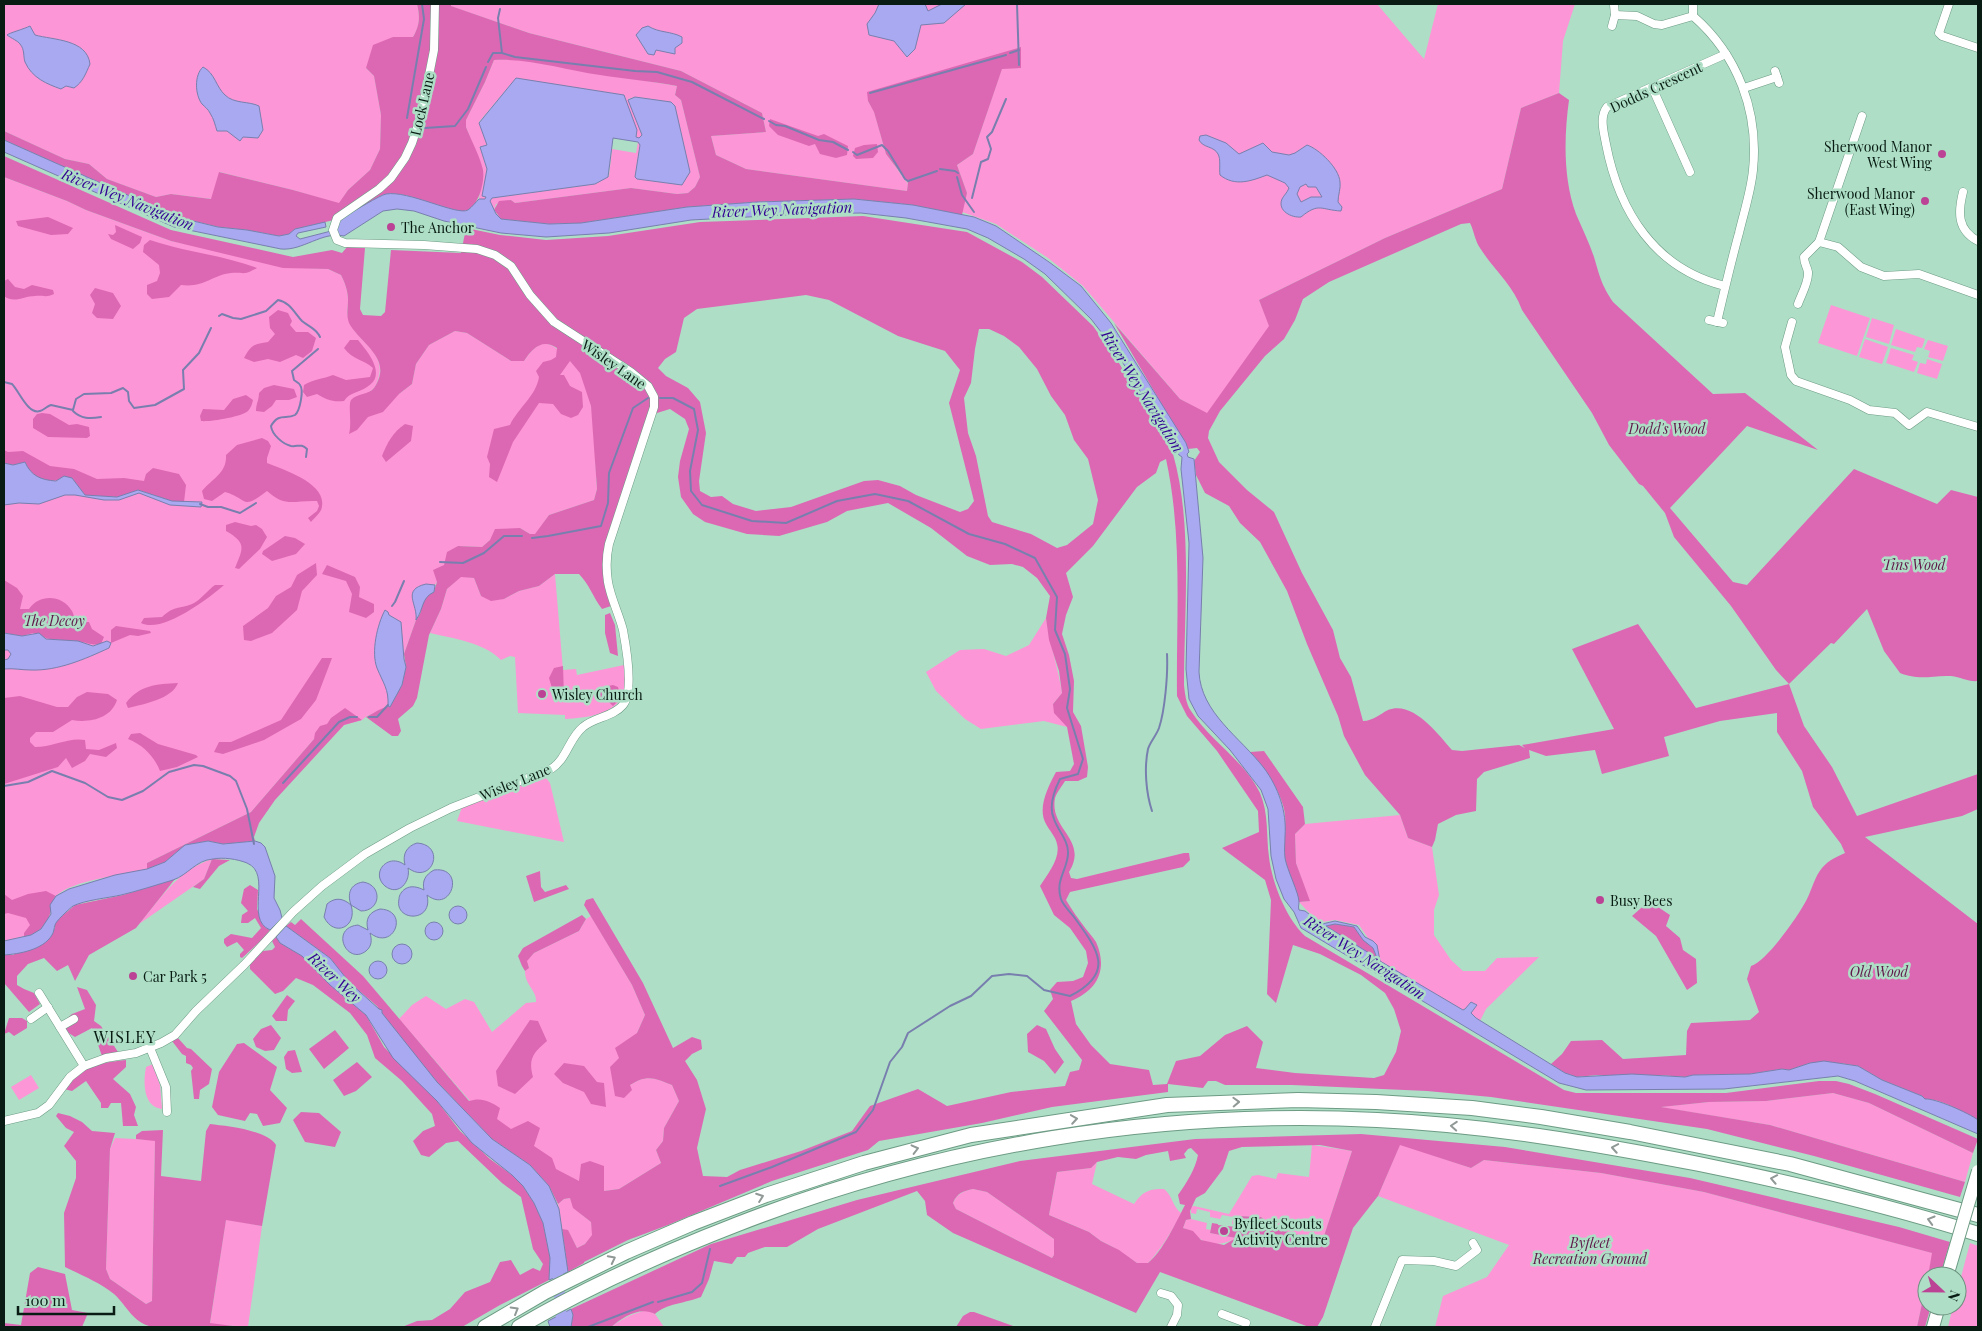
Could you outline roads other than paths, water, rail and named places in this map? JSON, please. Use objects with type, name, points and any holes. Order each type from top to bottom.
[{"type":"highway","points":[[485,1327],[546,1292],[626,1252],[766,1194],[864,1163],[971,1135],[1167,1105],[1298,1100],[1376,1102],[1472,1108],[1630,1132],[1790,1164],[1978,1215]]},
{"type":"highway","points":[[519,1327],[571,1298],[690,1242],[773,1210],[868,1179],[976,1152],[1062,1136],[1150,1125],[1213,1120],[1296,1118],[1384,1120],[1466,1126],[1554,1137],[1624,1149],[1785,1182],[1906,1212],[1978,1234]]},
{"type":"main road","points":[[1951,1266],[1978,1171]]},
{"type":"street","name":"Lock Lane","points":[[333,233],[337,218],[379,189],[390,178],[405,158],[412,143],[421,116],[434,50],[435,4]]},
{"type":"street","points":[[1693,4],[1693,16],[1726,54],[1744,88],[1753,123],[1753,172],[1716,321]]},
{"type":"street","points":[[1949,4],[1939,33],[1942,36],[1978,48]]},
{"type":"street","points":[[1612,26],[1615,15],[1614,5]]},
{"type":"street","points":[[1615,15],[1637,16],[1654,24],[1662,25],[1693,16]]},
{"type":"street","name":"Dodds Crescent","points":[[1725,286],[1690,273],[1666,257],[1638,226],[1627,209],[1619,191],[1602,120],[1607,107],[1726,54]]},
{"type":"street","points":[[1744,88],[1777,77]]},
{"type":"street","points":[[1652,87],[1690,172]]},
{"type":"street","points":[[1798,304],[1807,279],[1808,270],[1804,264],[1804,256],[1819,242],[1862,116]]},
{"type":"street","points":[[1963,192],[1959,208],[1963,228],[1971,238],[1978,241]]},
{"type":"street","name":"Wisley Lane","points":[[4,1121],[38,1113],[49,1105],[70,1076],[84,1066],[106,1058],[125,1056],[150,1048],[170,1038],[226,984],[293,912],[322,886],[376,847],[451,808],[551,769],[562,759],[580,729],[592,721],[618,710],[623,705],[628,691],[626,648],[609,584],[607,560],[609,544],[655,401],[648,386],[554,322],[530,294],[511,266],[495,255],[477,249],[442,246],[345,243],[339,241],[333,233]]},
{"type":"street","points":[[1819,242],[1838,247],[1861,267],[1884,276],[1919,274],[1978,295]]},
{"type":"street","points":[[1792,322],[1785,347],[1791,375],[1796,380],[1850,400],[1869,410],[1895,413],[1909,425],[1927,412],[1978,427]]},
{"type":"street","points":[[39,993],[84,1066]]},
{"type":"street","points":[[31,1019],[48,1007]]},
{"type":"street","points":[[60,1026],[74,1019]]},
{"type":"street","points":[[150,1048],[166,1087],[167,1112]]},
{"type":"street","points":[[1376,1327],[1402,1260],[1434,1261],[1456,1266],[1477,1249]]},
{"type":"street","points":[[1161,1293],[1171,1296],[1178,1305],[1177,1315],[1171,1327]]},
{"type":"street","points":[[1222,1314],[1236,1324],[1246,1324]]},
{"type":"water","points":[[879,4],[925,4],[928,11],[942,4],[966,4],[944,23],[921,25],[915,49],[907,57],[894,41],[869,35],[867,24]]},
{"type":"water","points":[[30,26],[35,35],[76,45],[88,56],[90,64],[86,74],[77,86],[74,88],[66,86],[61,89],[50,85],[40,80],[28,68],[22,46],[7,35]]},
{"type":"water","points":[[648,26],[682,37],[682,43],[675,48],[675,54],[656,50],[654,55],[648,54],[636,35],[642,28]]},
{"type":"water","points":[[203,67],[210,73],[222,92],[229,98],[259,106],[263,130],[258,138],[243,137],[240,141],[227,131],[217,131],[211,115],[198,96],[197,80]]},
{"type":"water","name":"River Wey Navigation","points":[[516,78],[624,95],[637,130],[636,137],[639,138],[642,135],[628,100],[635,97],[671,102],[675,106],[690,172],[682,185],[637,179],[635,177],[640,145],[638,142],[613,138],[608,177],[595,184],[492,198],[490,201],[496,214],[501,219],[549,224],[581,223],[687,207],[757,202],[854,199],[913,205],[974,217],[996,226],[1081,286],[1111,323],[1186,443],[1189,452],[1187,454],[1188,457],[1194,459],[1203,558],[1199,672],[1201,687],[1214,712],[1264,768],[1277,791],[1285,818],[1285,858],[1298,898],[1299,910],[1305,911],[1322,924],[1335,921],[1357,926],[1365,937],[1377,945],[1380,961],[1463,1010],[1471,1002],[1477,1005],[1471,1013],[1476,1018],[1565,1073],[1577,1077],[1632,1074],[1685,1077],[1693,1075],[1750,1074],[1782,1069],[1789,1070],[1810,1063],[1824,1061],[1858,1066],[1882,1080],[1922,1096],[1925,1099],[1944,1103],[1960,1110],[1978,1120],[1978,1134],[1855,1081],[1838,1076],[1724,1089],[1586,1090],[1559,1083],[1301,928],[1294,912],[1284,899],[1276,879],[1271,856],[1268,809],[1261,790],[1230,750],[1198,716],[1189,699],[1186,669],[1189,543],[1181,469],[1182,457],[1115,350],[1091,319],[1045,274],[988,238],[967,229],[906,218],[861,213],[691,220],[609,233],[546,237],[501,233],[444,221],[414,211],[397,209],[383,211],[344,236],[328,236],[297,247],[281,249],[174,227],[4,152],[4,140],[177,217],[218,227],[279,236],[289,234],[295,229],[325,222],[326,227],[298,233],[296,236],[300,239],[335,230],[340,220],[345,216],[386,194],[407,196],[462,211],[468,210],[479,199],[485,199],[486,197],[482,196],[487,169],[480,147],[487,145],[479,123]],"holes":[[[1335,924],[1354,927],[1363,940],[1373,948],[1377,958],[1326,926]]]},
{"type":"water","points":[[1206,135],[1226,143],[1239,154],[1263,143],[1272,152],[1289,155],[1307,145],[1312,147],[1328,160],[1339,177],[1338,202],[1342,207],[1341,211],[1316,208],[1301,217],[1286,213],[1281,203],[1289,188],[1285,183],[1267,175],[1243,182],[1226,179],[1220,175],[1218,154],[1201,143],[1199,140],[1200,136]],"holes":[[[1306,184],[1308,187],[1316,187],[1322,197],[1311,197],[1301,202],[1297,194],[1300,187]]]},
{"type":"water","points":[[25,462],[33,474],[46,480],[56,481],[64,476],[72,478],[85,495],[117,497],[138,490],[172,501],[202,502],[201,507],[170,505],[139,493],[119,500],[65,495],[39,504],[19,503],[4,505],[4,463],[13,465]]},
{"type":"water","points":[[426,584],[435,585],[434,592],[427,597],[416,620],[412,594],[418,587]]},
{"type":"water","points":[[385,610],[389,615],[401,622],[406,667],[402,685],[390,707],[388,706],[387,690],[375,662],[377,631]]},
{"type":"water","points":[[4,633],[22,636],[39,633],[46,639],[78,641],[93,646],[107,641],[111,643],[109,648],[81,660],[51,669],[4,669],[4,660],[8,659],[11,654],[8,650],[4,650]]},
{"type":"water","points":[[208,841],[223,844],[255,841],[265,847],[275,876],[274,898],[282,918],[270,930],[263,924],[259,916],[259,886],[258,877],[254,869],[247,863],[239,860],[217,858],[202,862],[173,880],[73,906],[57,921],[52,935],[43,944],[37,948],[17,954],[4,955],[4,941],[31,935],[41,929],[51,914],[50,905],[56,896],[69,889],[115,875],[147,869],[165,862],[185,845]]},
{"type":"water","points":[[417,843],[426,845],[432,850],[434,857],[429,869],[424,872],[417,872],[408,868],[408,878],[403,886],[395,890],[385,886],[379,875],[380,870],[387,863],[393,861],[405,865],[404,857],[406,851],[410,846]]},
{"type":"water","points":[[434,870],[444,871],[450,875],[452,888],[449,895],[443,899],[436,900],[427,895],[428,904],[425,911],[420,915],[408,915],[402,912],[399,907],[399,898],[402,892],[412,887],[424,890],[425,878]]},
{"type":"water","points":[[363,882],[374,888],[377,898],[373,907],[361,911],[351,905],[349,897],[352,887]]},
{"type":"water","points":[[333,900],[342,900],[351,905],[351,919],[344,927],[333,927],[324,917],[327,904]]},
{"type":"water","points":[[458,906],[464,909],[467,915],[464,921],[458,924],[452,921],[449,915],[452,909]]},
{"type":"water","points":[[380,909],[389,911],[394,916],[396,922],[392,934],[386,937],[379,937],[370,933],[371,943],[366,951],[353,954],[347,950],[344,945],[344,932],[358,925],[368,930],[367,922],[369,916]]},
{"type":"water","points":[[430,922],[438,922],[443,927],[441,938],[430,940],[425,935],[425,927]]},
{"type":"water","points":[[286,926],[330,958],[350,983],[382,1010],[382,1013],[437,1082],[492,1139],[530,1165],[549,1186],[559,1209],[568,1272],[549,1280],[550,1258],[543,1223],[534,1203],[523,1186],[472,1143],[437,1101],[393,1058],[366,1015],[330,985],[302,956],[280,943],[276,937]]},
{"type":"water","points":[[402,944],[409,947],[412,954],[409,961],[402,964],[395,961],[392,954],[395,947]]},
{"type":"water","points":[[374,961],[382,961],[387,966],[385,977],[374,979],[369,974],[369,966]]},
{"type":"water","points":[[571,1309],[573,1315],[571,1327],[550,1327],[548,1321]]},
{"type":"waterway","points":[[407,118],[424,19],[422,4]]},
{"type":"waterway","points":[[1017,4],[1019,65]]},
{"type":"waterway","points":[[500,9],[498,18],[502,53],[515,57],[657,72],[692,82],[764,119]]},
{"type":"waterway","points":[[1010,53],[1019,50]]},
{"type":"waterway","points":[[488,62],[493,53],[502,53]]},
{"type":"waterway","points":[[870,93],[1006,55]]},
{"type":"waterway","points":[[425,128],[455,126],[468,109],[486,67]]},
{"type":"waterway","points":[[972,198],[981,162],[988,159],[991,149],[987,137],[992,132],[1006,99]]},
{"type":"waterway","points":[[769,121],[819,140],[833,142],[848,150]]},
{"type":"waterway","points":[[853,152],[857,155],[882,145],[908,181],[937,171]]},
{"type":"waterway","points":[[940,169],[958,173]]},
{"type":"waterway","points":[[957,177],[962,195],[974,212]]},
{"type":"waterway","points":[[219,316],[222,314],[241,319],[266,311],[278,300],[289,306],[320,337]]},
{"type":"waterway","points":[[4,382],[12,384],[28,406],[36,411],[51,405],[73,410],[76,399],[84,394],[111,393],[123,388],[128,392],[129,401],[134,408],[155,405],[184,389],[183,370],[199,353],[211,328]]},
{"type":"waterway","points":[[306,457],[307,449],[305,447],[291,446],[278,439],[271,426],[277,419],[297,413],[302,391],[300,384],[294,380],[292,371],[318,349]]},
{"type":"waterway","points":[[532,538],[601,526],[608,503],[609,473],[633,408],[648,398]]},
{"type":"waterway","points":[[660,398],[673,398],[694,409],[698,430],[690,471],[691,491],[702,505],[752,521],[786,523],[837,501],[875,494],[908,501],[969,534],[1005,544],[1035,558],[1057,597],[1055,630],[1065,654],[1070,689],[1067,708],[1083,759],[1078,774],[1060,779],[1054,794],[1052,814],[1068,849],[1067,860],[1059,886],[1061,899],[1096,951],[1098,970],[1093,979],[1070,996],[1044,990],[1027,976],[1009,974],[992,976],[971,996],[950,1006],[908,1033],[902,1047],[890,1062],[873,1110],[856,1132],[772,1167],[720,1186]]},
{"type":"waterway","points":[[73,411],[79,416],[86,418],[101,417]]},
{"type":"waterway","points":[[200,504],[208,507],[221,507],[240,513],[256,503]]},
{"type":"waterway","points":[[440,562],[463,563],[484,553],[504,536],[522,536]]},
{"type":"waterway","points":[[392,606],[404,581]]},
{"type":"waterway","points":[[1152,811],[1148,796],[1146,764],[1149,746],[1159,728],[1163,712],[1167,654]]},
{"type":"waterway","points":[[369,717],[377,717],[388,705]]},
{"type":"waterway","points":[[283,783],[339,722],[350,717],[357,717]]},
{"type":"waterway","points":[[4,786],[28,782],[52,771],[85,783],[108,797],[122,800],[143,791],[169,772],[194,765],[203,766],[230,776],[236,781],[247,809],[254,844]]},
{"type":"waterway","points":[[658,1302],[692,1292],[702,1283],[710,1249]]},
{"type":"waterway","name":"River Wey","points":[[557,1262],[562,1327]]},
{"type":"waterway","points":[[588,1327],[653,1302]]},
{"type":"place","name":"Sherwood Manor West Wing","points":[[1942,154]]},
{"type":"place","name":"Sherwood Manor (East Wing)","points":[[1925,201]]},
{"type":"place","name":"The Anchor","points":[[391,227]]},
{"type":"place","name":"Wisley Church","points":[[542,694]]},
{"type":"place","name":"Busy Bees","points":[[1600,900]]},
{"type":"place","name":"Car Park 5","points":[[133,976]]},
{"type":"place","name":"Byfleet Scouts Activity Centre","points":[[1224,1231]]},
{"type":"district","name":"WISLEY","points":[[125,1036]]},
{"type":"park label","name":"Dodd's Wood","points":[[1667,428]]},
{"type":"park label","name":"Tins Wood","points":[[1914,564]]},
{"type":"park label","name":"The Decoy","points":[[54,620]]},
{"type":"park label","name":"Old Wood","points":[[1879,971]]},
{"type":"park label","name":"Byfleet Recreation Ground","points":[[1590,1250]]}]
